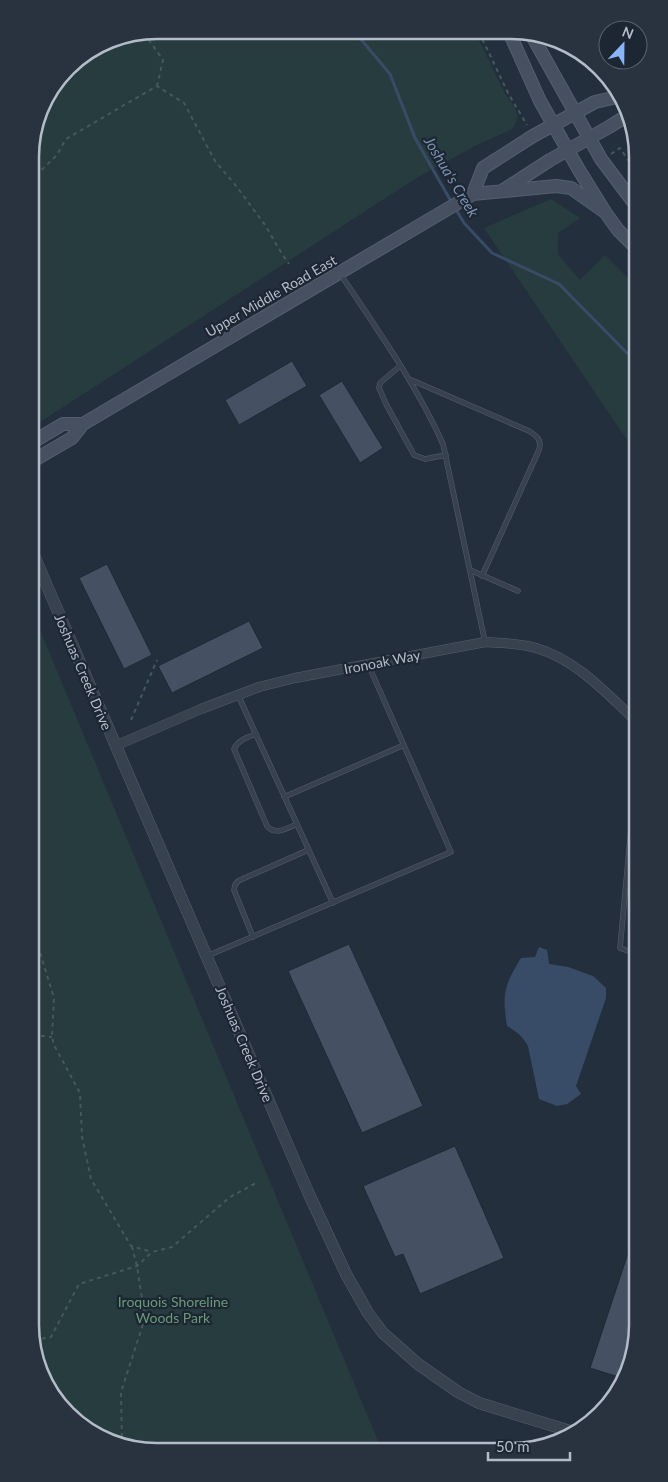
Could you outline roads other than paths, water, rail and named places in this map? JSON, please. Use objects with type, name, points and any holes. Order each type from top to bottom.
[{"type":"main road","points":[[512,39],[540,101],[567,150],[605,212],[629,241]]},
{"type":"main road","points":[[535,41],[601,159],[629,196]]},
{"type":"main road","points":[[470,196],[484,168],[533,136],[595,102],[613,97]]},
{"type":"main road","points":[[500,193],[550,160],[622,118]]},
{"type":"main road","name":"Upper Middle Road East","points":[[39,457],[72,438],[83,424],[470,196],[556,186],[571,188],[605,212]]},
{"type":"main road","name":"Upper Middle Road East","points":[[39,438],[63,424],[83,424]]},
{"type":"street","name":"Joshuas Creek Drive","points":[[39,567],[310,1198],[346,1274],[368,1312],[378,1326],[418,1364],[458,1392],[479,1403],[564,1430]]},
{"type":"street","name":"Ironoak Way","points":[[115,746],[201,709],[259,687],[295,678],[485,642],[525,645],[554,655],[584,674],[629,715]]},
{"type":"lane","points":[[340,273],[408,379],[443,444],[485,642]]},
{"type":"lane","points":[[400,366],[380,384],[379,388],[386,404],[414,455],[425,459],[446,455]]},
{"type":"lane","points":[[408,379],[528,431],[539,439],[541,444],[482,576]]},
{"type":"lane","points":[[470,570],[518,591]]},
{"type":"lane","points":[[206,956],[451,852],[368,664]]},
{"type":"lane","points":[[238,695],[333,903]]},
{"type":"lane","points":[[256,734],[239,741],[234,749],[267,826],[270,830],[276,832],[297,824]]},
{"type":"lane","points":[[284,797],[404,746]]},
{"type":"lane","points":[[253,937],[234,890],[235,885],[238,881],[308,850]]},
{"type":"lane","points":[[629,850],[620,948],[629,951]]},
{"type":"water","points":[[539,947],[547,950],[549,964],[568,967],[593,976],[606,988],[606,998],[576,1086],[581,1094],[567,1104],[557,1106],[539,1099],[528,1046],[519,1034],[507,1026],[505,1015],[506,990],[511,976],[521,958],[535,957]]},
{"type":"waterway","name":"Joshua's Creek","points":[[361,39],[390,74],[415,138],[452,203]]},
{"type":"waterway","name":"Joshua's Creek","points":[[455,208],[464,223],[492,253],[559,284],[629,354]]},
{"type":"park label","name":"Iroquois Shoreline Woods Park","points":[[173,1310]]}]
